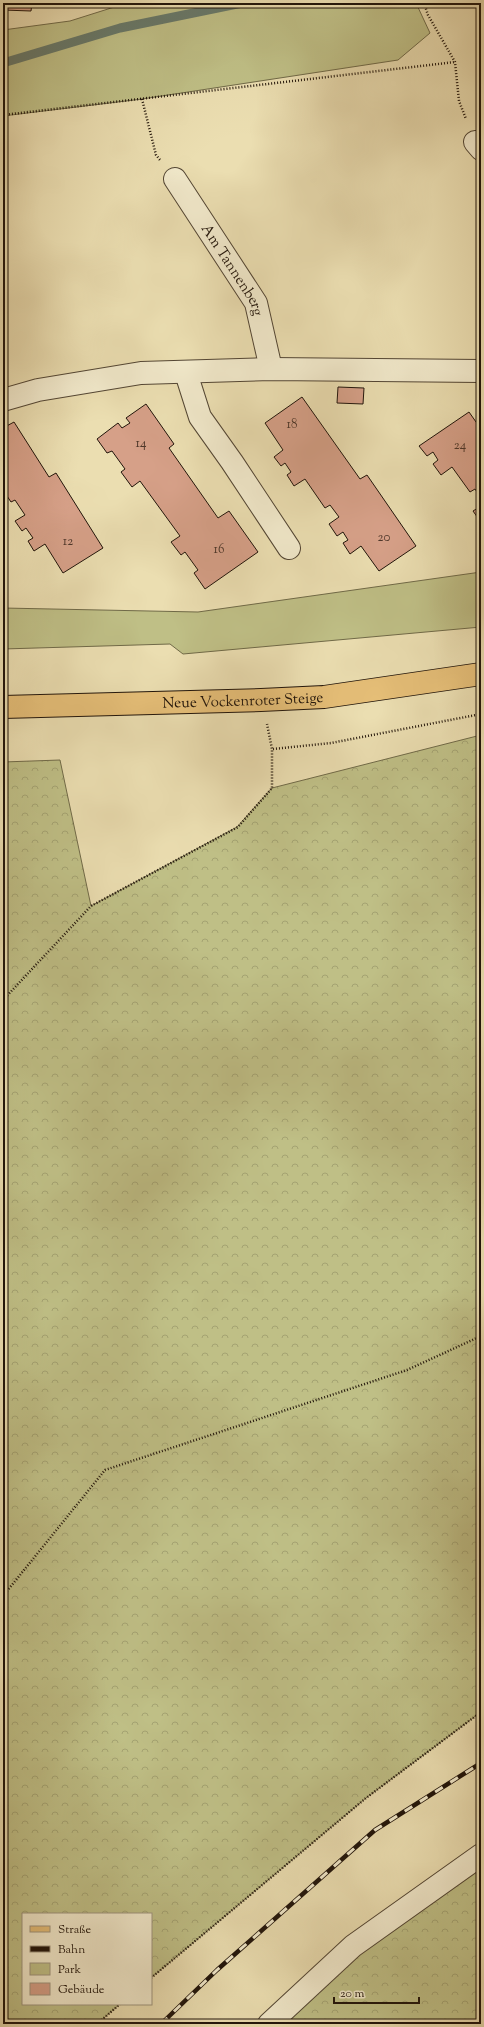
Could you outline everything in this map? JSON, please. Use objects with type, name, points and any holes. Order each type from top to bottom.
[{"type":"main road","name":"Neue Vockenroter Steige","points":[[3,707],[324,697],[481,674]]},
{"type":"street","name":"Am Tannenberg","points":[[175,179],[256,303],[271,369]]},
{"type":"street","points":[[3,400],[38,390],[141,373],[186,373],[271,369],[481,371]]},
{"type":"street","points":[[186,373],[200,418],[232,462],[289,548]]},
{"type":"street","points":[[269,2024],[353,1946],[481,1855]]},
{"type":"path","points":[[424,3],[428,15],[455,62],[459,101],[478,145]]},
{"type":"path","points":[[3,115],[455,62]]},
{"type":"path","points":[[142,99],[156,156],[175,179]]},
{"type":"path","points":[[3,1000],[91,906],[238,827],[272,788],[272,749],[332,743],[481,714]]},
{"type":"path","points":[[3,1596],[105,1470],[407,1370],[481,1336]]},
{"type":"path","points":[[152,1977],[366,1798],[481,1712]]},
{"type":"path","points":[[97,2024],[119,2005]]},
{"type":"green space","points":[[127,3],[416,3],[430,33],[398,60],[142,99],[3,116],[3,30],[70,21]]},
{"type":"green space","points":[[481,572],[481,627],[183,654],[170,644],[3,649],[3,608],[198,612]]},
{"type":"green space","points":[[481,735],[481,1712],[366,1798],[152,1977],[152,1913],[22,1913],[22,2005],[119,2005],[97,2024],[3,2024],[3,762],[60,760],[91,906],[237,827],[272,788]]},
{"type":"green space","points":[[481,1855],[481,2024],[269,2024]]},
{"type":"building","points":[[3,3],[32,3],[31,11],[3,10]]},
{"type":"building","points":[[338,387],[364,388],[363,404],[337,403]]},
{"type":"building","points":[[302,397],[360,479],[367,475],[416,546],[379,571],[361,546],[350,554],[343,543],[348,540],[343,532],[337,536],[329,524],[339,517],[330,505],[325,508],[305,479],[294,486],[287,475],[291,472],[285,463],[281,466],[274,457],[283,450],[265,423]]},
{"type":"building","points":[[146,404],[174,444],[169,448],[218,518],[229,511],[258,552],[205,589],[194,573],[198,570],[185,552],[181,555],[171,542],[180,536],[140,481],[132,487],[121,472],[125,469],[112,451],[107,453],[97,439],[118,423],[122,428],[130,423],[126,418]]},
{"type":"building","points":[[469,412],[481,429],[481,498],[475,489],[470,492],[452,467],[441,475],[433,464],[438,460],[433,452],[427,456],[419,446]]},
{"type":"building","points":[[14,422],[49,477],[56,473],[103,548],[63,573],[45,544],[34,551],[28,541],[33,538],[26,528],[22,531],[15,521],[25,515],[15,500],[11,502],[3,490],[3,428]]},
{"type":"building","points":[[481,506],[481,521],[480,521],[473,511]]},
{"type":"waterway","points":[[3,63],[120,28],[242,3]]},
{"type":"railway","points":[[161,2024],[217,1970],[375,1830],[481,1763]]}]
